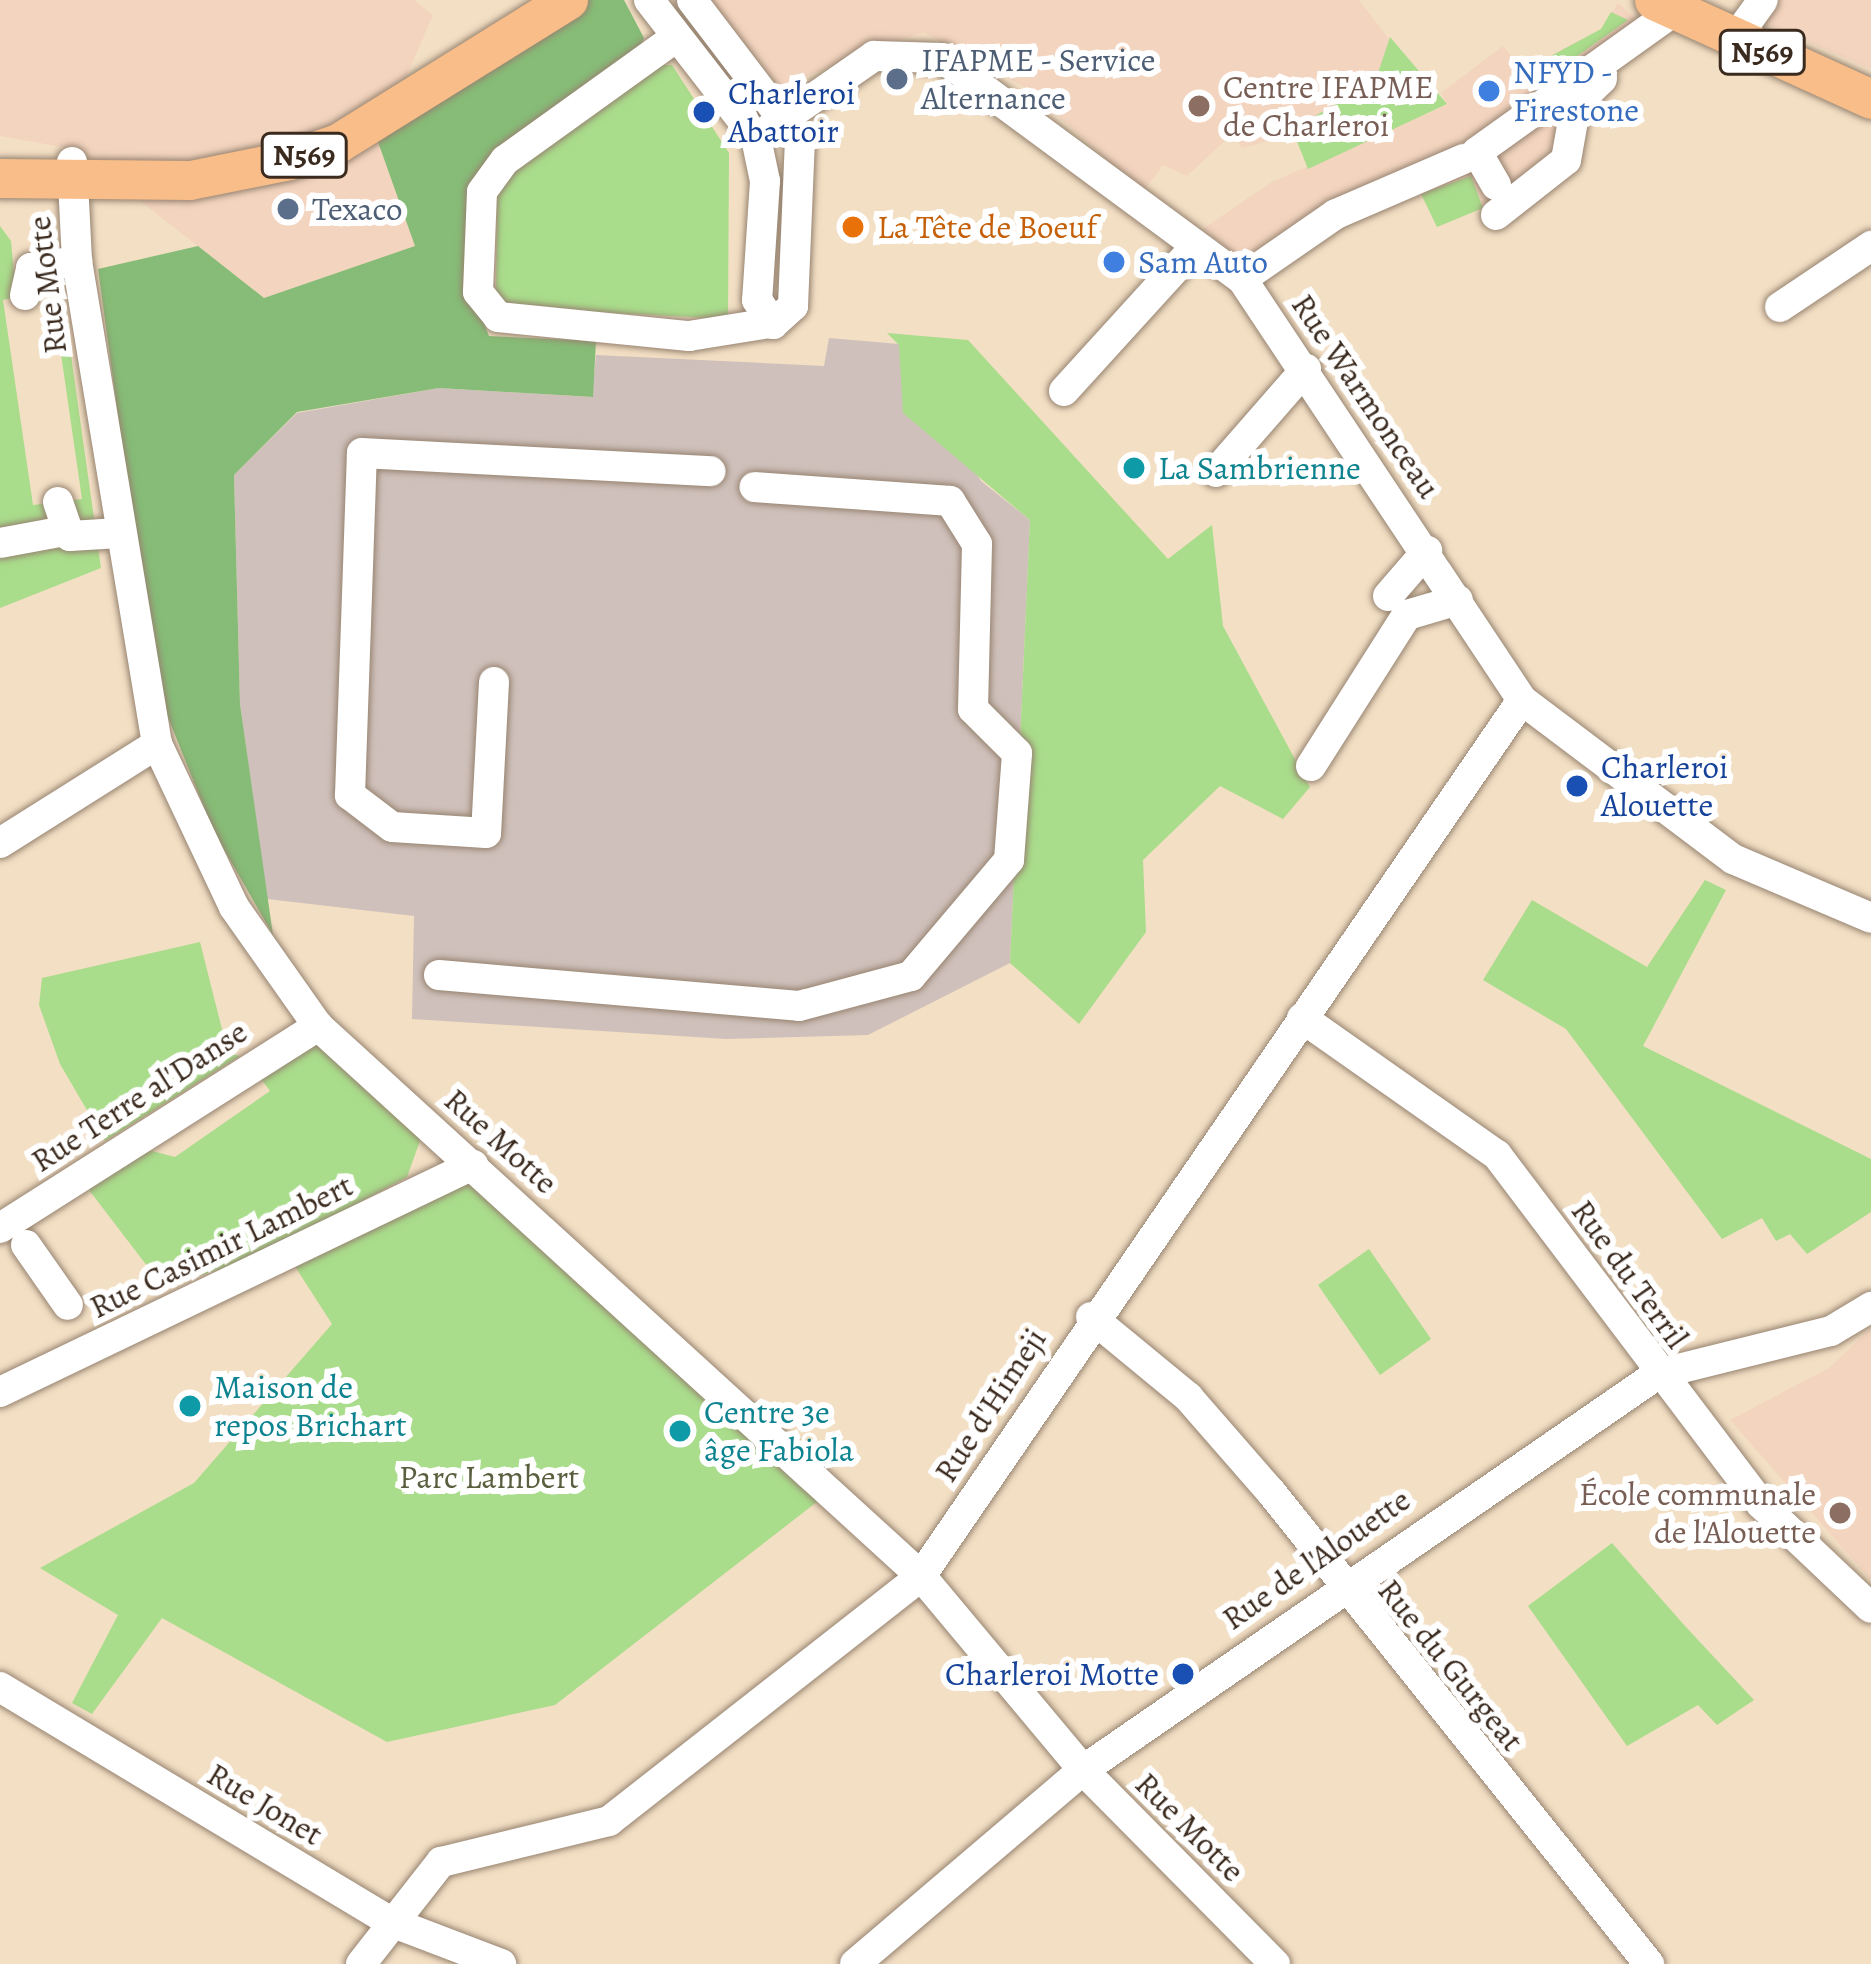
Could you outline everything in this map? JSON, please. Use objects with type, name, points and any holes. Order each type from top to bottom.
[{"type":"main road","name":"N569","points":[[0,157],[72,174],[257,142],[354,111],[526,0]]},
{"type":"main road","name":"N569","points":[[0,178],[72,174],[190,180],[338,143],[568,0]]},
{"type":"main road","name":"N569","points":[[1665,5],[1871,99]]},
{"type":"street","points":[[649,0],[756,138],[765,181],[757,299],[770,323]]},
{"type":"street","points":[[675,38],[505,160],[482,192],[478,292],[498,317],[689,335],[770,323],[793,306],[800,142],[784,115],[692,0]]},
{"type":"street","points":[[1734,40],[1763,0]]},
{"type":"street","points":[[1628,41],[1622,63],[1576,104],[1566,160],[1496,200],[1478,152],[1628,41],[1665,5]]},
{"type":"street","name":"Rue Warmonceau","points":[[756,138],[874,56],[942,58],[1193,248],[1243,279],[1522,700],[1733,859],[1871,918]]},
{"type":"street","points":[[1243,279],[1336,214],[1464,159]]},
{"type":"street","name":"Rue Motte","points":[[72,174],[77,261],[157,744],[234,907],[318,1026],[921,1576],[1083,1770],[1274,1964]]},
{"type":"street","points":[[1780,307],[1871,246]]},
{"type":"street","points":[[1064,391],[1193,248]]},
{"type":"street","points":[[25,296],[31,268],[77,261]]},
{"type":"street","points":[[1216,472],[1306,369]]},
{"type":"street","points":[[494,682],[486,833],[392,827],[350,795],[362,453],[711,471]]},
{"type":"street","points":[[439,974],[799,1006],[911,976],[1009,860],[1017,753],[973,709],[977,544],[950,501],[755,487]]},
{"type":"street","points":[[0,543],[61,517],[119,532]]},
{"type":"street","points":[[1388,596],[1426,550]]},
{"type":"street","points":[[1311,766],[1407,616],[1458,600]]},
{"type":"street","name":"Rue d'Himeji","points":[[361,1964],[441,1862],[610,1821],[921,1576],[1090,1317],[1522,700]]},
{"type":"street","points":[[0,843],[157,744]]},
{"type":"street","name":"Rue du Terril","points":[[1302,1018],[1497,1155],[1658,1374],[1761,1504],[1871,1608]]},
{"type":"street","name":"Rue Terre al'Danse","points":[[14,1232],[318,1026]]},
{"type":"street","name":"Rue Casimir Lambert","points":[[0,1392],[473,1165]]},
{"type":"street","points":[[14,1232],[68,1305]]},
{"type":"street","name":"Rue de l'Alouette","points":[[855,1964],[1083,1770],[1340,1585],[1658,1374],[1804,1335],[1871,1306]]},
{"type":"street","name":"Rue du Gurgeat","points":[[1090,1317],[1188,1397],[1649,1964]]},
{"type":"street","name":"Rue Jonet","points":[[0,1687],[391,1922],[501,1964]]},
{"type":"shaded area","points":[[0,0],[414,0],[433,15],[378,142],[416,246],[264,298],[74,149],[0,136]]},
{"type":"shaded area","name":"Centre IFAPME de Charleroi","points":[[711,0],[1359,0],[1415,73],[1312,128],[1243,148],[1231,135],[1187,176],[1163,165],[1143,192],[1028,89],[923,32],[778,87]]},
{"type":"shaded area","points":[[1772,0],[1871,0],[1871,69],[1757,20]]},
{"type":"shaded area","points":[[1618,3],[1647,29],[1603,58],[1561,143],[1520,192],[1483,208],[1470,176],[1338,224],[1260,276],[1203,229],[1270,183],[1447,105],[1441,93],[1503,46],[1523,70],[1601,29]]},
{"type":"shaded area","points":[[829,338],[899,344],[981,481],[1030,520],[1010,963],[868,1035],[726,1039],[412,1019],[414,916],[267,899],[240,704],[234,475],[297,413],[439,388],[592,397],[596,355],[824,366]]},
{"type":"shaded area","name":"École communale de l'Alouette","points":[[1871,1328],[1871,1580],[1730,1420],[1829,1368]]},
{"type":"green space","points":[[583,0],[624,0],[644,38],[636,56],[492,160],[480,313],[489,336],[596,341],[593,397],[439,388],[297,412],[234,475],[240,704],[273,935],[214,832],[155,685],[98,269],[198,246],[264,298],[415,246],[378,142],[389,111]]},
{"type":"green space","points":[[1611,12],[1628,20],[1535,86],[1523,71],[1601,29]]},
{"type":"green space","points":[[1390,37],[1447,104],[1308,169],[1292,129],[1375,82]]},
{"type":"green space","points":[[657,65],[672,65],[729,153],[728,319],[496,307],[497,185]]},
{"type":"green space","points":[[1471,176],[1483,208],[1437,227],[1421,194]]},
{"type":"green space","points":[[0,226],[11,241],[16,297],[3,300],[33,505],[82,499],[52,292],[37,294],[33,277],[59,270],[101,568],[0,608]]},
{"type":"green space","points":[[887,333],[968,340],[1168,559],[1212,525],[1223,626],[1310,787],[1283,819],[1220,786],[1143,860],[1146,932],[1079,1024],[1010,963],[1030,520],[903,413],[899,345]]},
{"type":"green space","points":[[1705,880],[1726,890],[1643,1046],[1871,1159],[1871,1212],[1807,1254],[1790,1234],[1776,1241],[1762,1218],[1722,1239],[1566,1029],[1483,980],[1532,900],[1647,967]]},
{"type":"green space","points":[[200,942],[228,1053],[240,1056],[105,1141],[60,1064],[39,1005],[42,978]]},
{"type":"green space","points":[[314,1038],[421,1138],[407,1177],[262,1255],[164,1288],[79,1177],[141,1148],[175,1157],[270,1091],[256,1072]]},
{"type":"green space","name":"Parc Lambert","points":[[473,1165],[831,1491],[555,1705],[387,1742],[162,1618],[92,1714],[72,1703],[118,1615],[40,1568],[194,1483],[332,1324],[287,1254]]},
{"type":"green space","points":[[1369,1249],[1431,1339],[1380,1375],[1318,1285]]},
{"type":"green space","points":[[1612,1543],[1754,1700],[1717,1725],[1698,1705],[1627,1746],[1528,1606]]},
{"type":"place","name":"IFAPME - Service Alternance","points":[[897,79]]},
{"type":"place","name":"NFYD - Firestone","points":[[1489,91]]},
{"type":"place","name":"Centre IFAPME de Charleroi","points":[[1199,106]]},
{"type":"place","name":"Charleroi Abattoir","points":[[704,112]]},
{"type":"place","name":"Texaco","points":[[288,209]]},
{"type":"place","name":"La Tête de Boeuf","points":[[853,227]]},
{"type":"place","name":"Sam Auto","points":[[1114,262]]},
{"type":"place","name":"La Sambrienne","points":[[1134,468]]},
{"type":"place","name":"Charleroi Alouette","points":[[1577,786]]},
{"type":"place","name":"Maison de repos Brichart","points":[[190,1406]]},
{"type":"place","name":"Centre 3e âge Fabiola","points":[[680,1431]]},
{"type":"place","name":"École communale de l'Alouette","points":[[1840,1513]]},
{"type":"place","name":"Charleroi Motte","points":[[1183,1674]]}]
